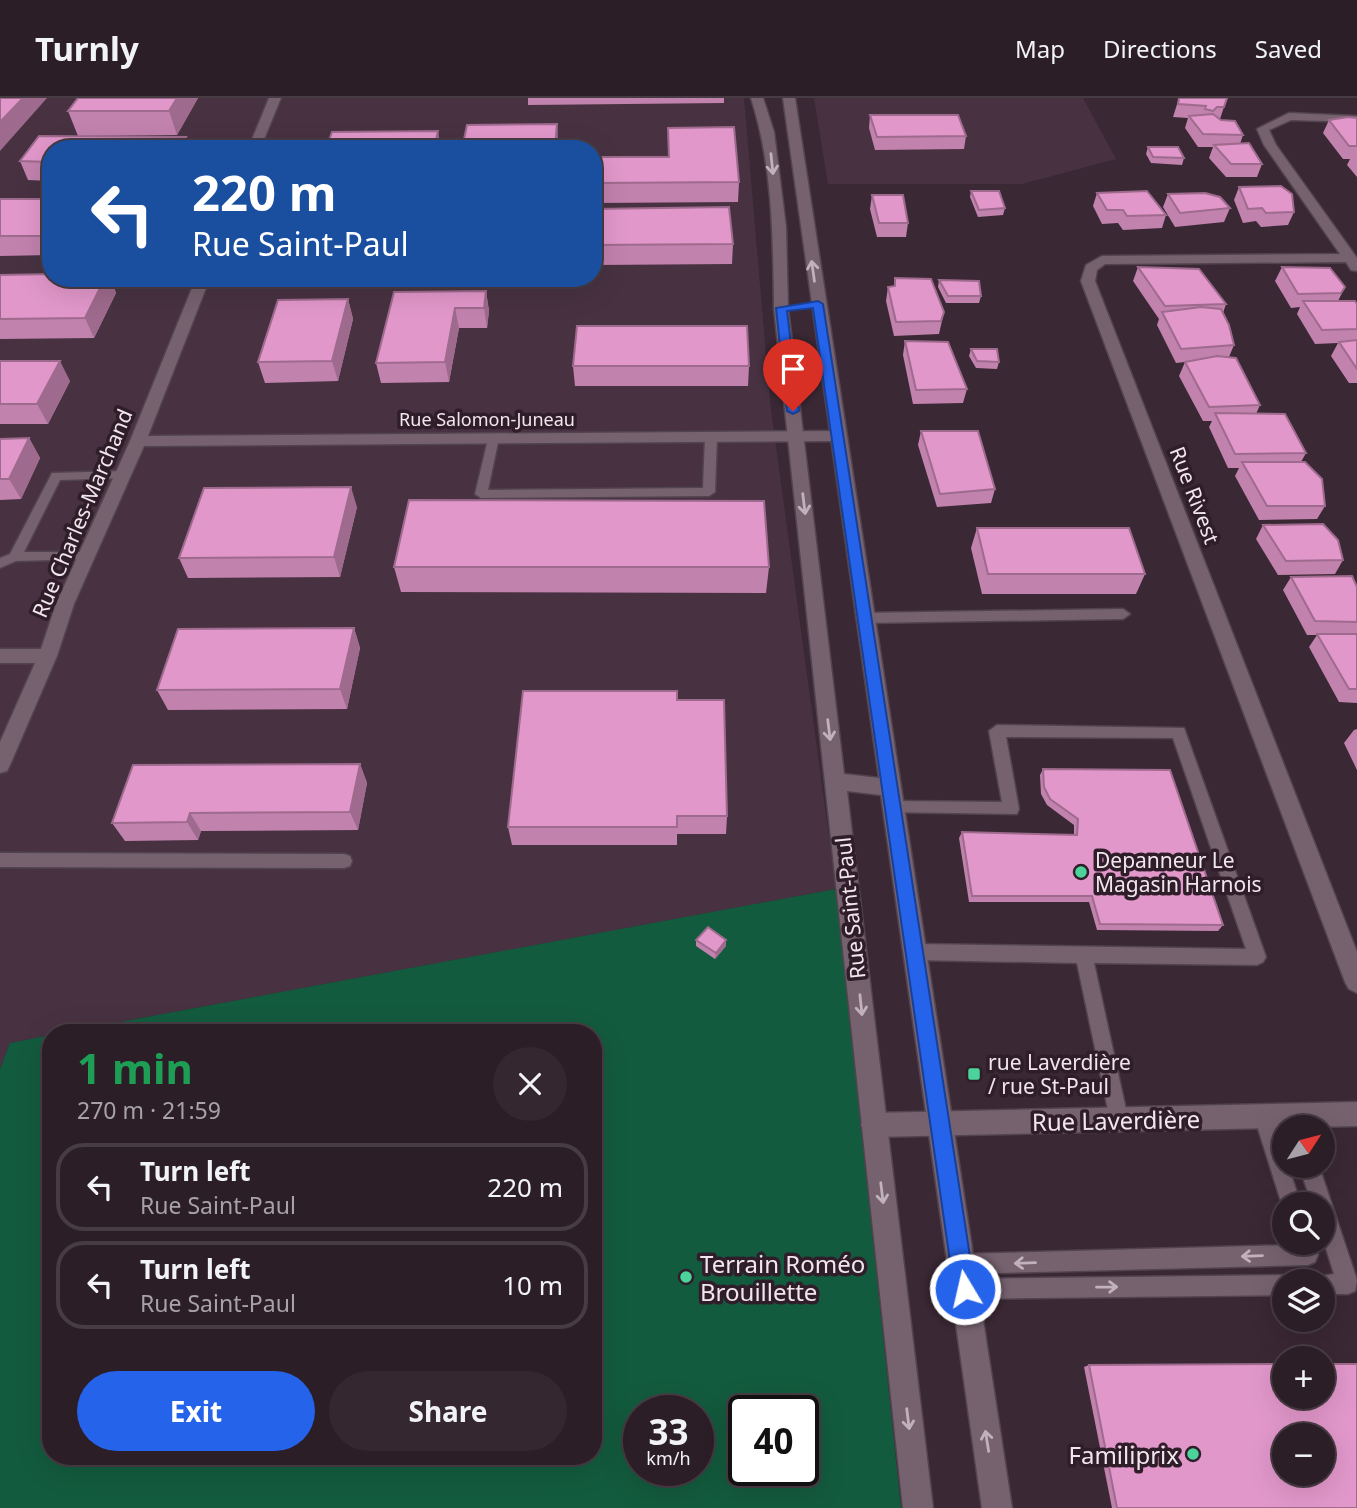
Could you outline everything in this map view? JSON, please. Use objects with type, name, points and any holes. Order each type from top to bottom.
[{"type":"street","points":[[258,140],[275,98]]},
{"type":"street","name":"Rue Saint-Paul","points":[[757,98],[768,132],[779,228],[836,436],[997,1508]]},
{"type":"street","name":"Rue Saint-Paul","points":[[789,98],[806,222],[796,436],[918,1508]]},
{"type":"street","points":[[1353,263],[1270,145],[1263,129],[1289,116],[1357,119]]},
{"type":"street","points":[[768,132],[792,122]]},
{"type":"street","points":[[779,228],[806,222]]},
{"type":"street","name":"Rue Rivest","points":[[1353,263],[1102,260],[1091,268],[1088,281],[1357,982]]},
{"type":"street","name":"Rue Charles-Marchand","points":[[0,765],[48,656],[65,604],[138,441],[199,287]]},
{"type":"street","name":"Rue Salomon-Juneau","points":[[138,441],[836,436]]},
{"type":"street","points":[[0,656],[48,656]]},
{"type":"street","points":[[835,781],[891,798]]},
{"type":"street","name":"Rue Laverdière","points":[[1335,1116],[1357,1114]]},
{"type":"street","name":"Rue Laverdière","points":[[874,1125],[1272,1117]]},
{"type":"lane","points":[[493,438],[481,494],[709,492],[711,437]]},
{"type":"lane","points":[[15,557],[56,476],[123,475]]},
{"type":"lane","points":[[0,563],[15,557],[87,556]]},
{"type":"lane","points":[[863,618],[1123,614]]},
{"type":"lane","points":[[891,798],[1011,808],[997,731],[1179,732],[1257,957],[915,952]]},
{"type":"lane","points":[[0,860],[344,861]]},
{"type":"lane","points":[[1084,955],[1119,1119]]},
{"type":"lane","points":[[1263,1116],[1287,1192]]},
{"type":"lane","points":[[1335,1245],[1348,1284],[1335,1284]]},
{"type":"lane","points":[[963,1277],[1308,1255]]},
{"type":"lane","points":[[963,1277],[1272,1285]]},
{"type":"shaded area","points":[[0,98],[744,98],[770,402],[836,889],[109,1024],[42,1024],[42,1037],[10,1043],[0,1069]]},
{"type":"shaded area","points":[[814,98],[1083,98],[1116,159],[1022,184],[828,184]]},
{"type":"green space","name":"Terrain Roméo Brouillette","points":[[836,889],[901,1508],[0,1508],[0,1069],[10,1043],[42,1037],[42,1465],[602,1465],[602,1024],[109,1024]]},
{"type":"building","points":[[0,98],[23,98],[0,122]]},
{"type":"building","points":[[78,98],[177,98],[169,111],[68,111]]},
{"type":"building","points":[[1179,98],[1227,98],[1224,107],[1217,107],[1213,111],[1205,109],[1206,106],[1178,104]]},
{"type":"building","points":[[1213,114],[1221,120],[1235,121],[1243,135],[1203,134],[1189,116]]},
{"type":"building","points":[[870,115],[958,115],[966,136],[877,137]]},
{"type":"building","points":[[1357,118],[1357,146],[1349,146],[1329,120]]},
{"type":"building","points":[[557,124],[556,140],[464,140],[467,125]]},
{"type":"building","points":[[734,127],[739,182],[602,183],[602,157],[669,157],[668,128]]},
{"type":"building","points":[[438,131],[436,140],[329,140],[332,132]]},
{"type":"building","points":[[39,136],[186,137],[184,140],[42,140],[42,162],[20,161]]},
{"type":"building","points":[[1249,143],[1262,164],[1231,164],[1214,145]]},
{"type":"building","points":[[1148,147],[1178,147],[1184,158],[1153,157]]},
{"type":"building","points":[[1281,186],[1292,194],[1294,212],[1266,213],[1262,208],[1248,209],[1239,187]]},
{"type":"building","points":[[971,191],[999,191],[1005,208],[979,210]]},
{"type":"building","points":[[1147,191],[1166,215],[1127,216],[1123,210],[1107,210],[1097,193]]},
{"type":"building","points":[[1205,193],[1220,197],[1230,208],[1180,213],[1168,194]]},
{"type":"building","points":[[872,195],[903,195],[908,223],[879,223]]},
{"type":"building","points":[[0,199],[42,199],[42,236],[0,236]]},
{"type":"building","points":[[729,207],[733,244],[602,245],[602,209]]},
{"type":"building","points":[[1138,267],[1199,269],[1226,304],[1165,306]]},
{"type":"building","points":[[1282,267],[1330,268],[1345,287],[1341,293],[1298,294]]},
{"type":"building","points":[[42,274],[42,287],[100,287],[85,318],[0,319],[0,275]]},
{"type":"building","points":[[895,278],[931,279],[944,312],[941,321],[896,322],[888,287],[895,286]]},
{"type":"building","points":[[939,280],[979,281],[981,296],[948,296]]},
{"type":"building","points":[[486,291],[484,308],[455,308],[445,362],[376,363],[394,292]]},
{"type":"building","points":[[348,299],[332,361],[258,362],[278,300]]},
{"type":"building","points":[[1303,301],[1355,301],[1357,329],[1322,330]]},
{"type":"building","points":[[1201,307],[1221,309],[1234,345],[1181,349],[1162,312]]},
{"type":"building","points":[[577,326],[747,326],[749,366],[573,366]]},
{"type":"building","points":[[1357,340],[1357,369],[1339,342]]},
{"type":"building","points":[[905,341],[948,342],[967,389],[916,390]]},
{"type":"building","points":[[971,349],[997,349],[999,362],[977,361]]},
{"type":"building","points":[[1217,356],[1236,358],[1260,405],[1209,407],[1185,362]]},
{"type":"building","points":[[0,361],[60,361],[37,404],[0,404]]},
{"type":"building","points":[[1215,413],[1285,414],[1306,453],[1235,454]]},
{"type":"building","points":[[921,431],[978,431],[995,489],[940,494]]},
{"type":"building","points":[[29,438],[9,479],[0,479],[0,439]]},
{"type":"building","points":[[1242,462],[1305,462],[1322,479],[1325,506],[1267,506]]},
{"type":"building","points":[[351,487],[334,557],[179,558],[204,488]]},
{"type":"building","points":[[409,500],[764,501],[769,567],[394,567]]},
{"type":"building","points":[[1323,524],[1338,540],[1343,560],[1286,561],[1263,525]]},
{"type":"building","points":[[977,528],[1129,528],[1145,574],[988,574]]},
{"type":"building","points":[[1352,576],[1357,587],[1357,622],[1315,621],[1291,577]]},
{"type":"building","points":[[354,628],[340,689],[157,690],[178,629]]},
{"type":"building","points":[[1317,634],[1357,634],[1357,689],[1349,689]]},
{"type":"building","points":[[523,691],[677,691],[677,700],[724,700],[727,816],[677,816],[677,827],[508,827]]},
{"type":"building","points":[[360,764],[350,812],[190,813],[187,822],[112,823],[133,765]]},
{"type":"building","name":"Depanneur Le Magasin Harnois","points":[[1043,769],[1170,770],[1223,925],[1100,924],[1092,896],[972,896],[962,832],[1077,835],[1078,819],[1050,799],[1044,787]]},
{"type":"building","points":[[708,927],[726,940],[716,953],[696,940]]},
{"type":"building","name":"Familiprix","points":[[1272,1364],[1272,1409],[1335,1409],[1335,1364],[1357,1364],[1357,1508],[1117,1508],[1089,1365]]},
{"type":"place","name":"Depanneur Le Magasin Harnois","points":[[1081,872]]},
{"type":"place","name":"rue Laverdière / rue St-Paul","points":[[974,1074]]},
{"type":"place","name":"Terrain Roméo Brouillette","points":[[686,1277]]},
{"type":"place","name":"Familiprix","points":[[1193,1454]]},
{"type":"route","points":[[793,411],[781,308],[818,304],[965,1289]]}]
